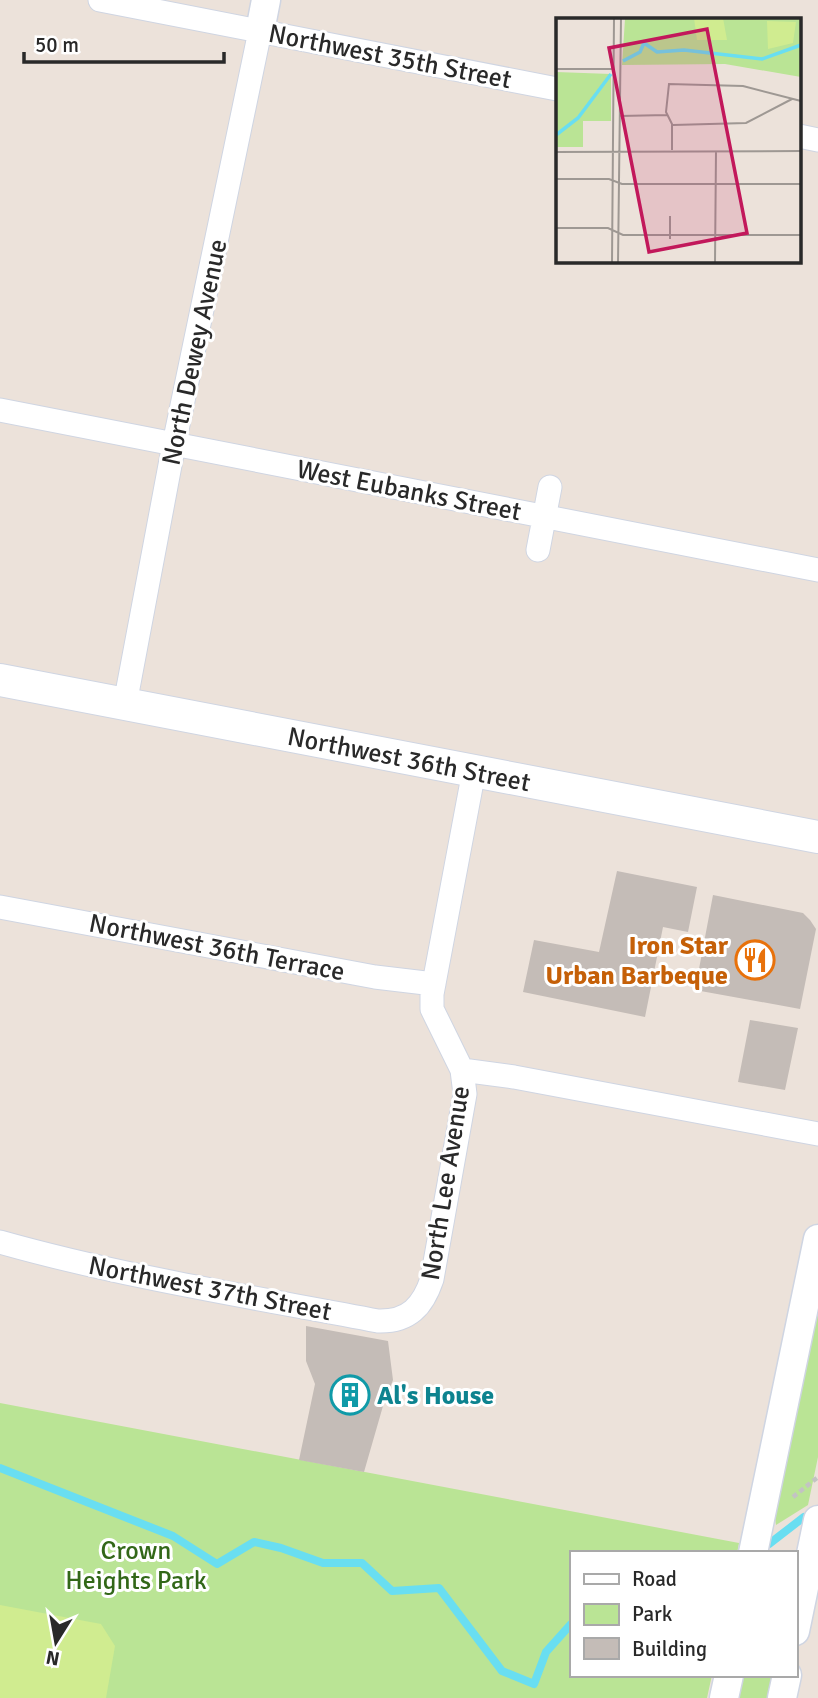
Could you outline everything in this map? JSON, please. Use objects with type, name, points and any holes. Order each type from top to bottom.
[{"type":"main road","name":"Northwest 36th Street","points":[[0,680],[818,837]]},
{"type":"street","name":"Northwest 35th Street","points":[[100,0],[556,89]]},
{"type":"street","name":"North Dewey Avenue","points":[[125,704],[174,444],[266,0]]},
{"type":"street","points":[[800,136],[818,140]]},
{"type":"street","name":"West Eubanks Street","points":[[0,410],[818,570]]},
{"type":"street","points":[[538,550],[550,487]]},
{"type":"street","name":"North Lee Avenue","points":[[417,1308],[427,1293],[439,1239],[464,1094],[462,1070],[432,1009],[434,984],[474,771]]},
{"type":"street","name":"Northwest 36th Terrace","points":[[0,907],[375,977],[434,984]]},
{"type":"street","points":[[462,1070],[514,1077],[818,1134]]},
{"type":"street","points":[[753,1551],[818,1239]]},
{"type":"street","name":"Northwest 37th Street","points":[[0,1242],[165,1281],[378,1321],[405,1318],[417,1308]]},
{"type":"street","points":[[797,1621],[816,1528]]},
{"type":"street","points":[[724,1698],[729,1677]]},
{"type":"street","points":[[782,1698],[787,1677]]},
{"type":"green space","points":[[818,1310],[818,1457],[808,1505],[776,1525],[775,1518]]},
{"type":"green space","name":"Crown Heights Park","points":[[0,1403],[739,1543],[737,1551],[570,1551],[570,1677],[712,1677],[707,1698],[0,1698]]},
{"type":"green space","points":[[0,1605],[101,1624],[115,1646],[106,1698],[0,1698]]},
{"type":"green space","points":[[743,1677],[772,1677],[768,1698],[738,1698]]},
{"type":"building","points":[[617,871],[697,887],[688,932],[663,927],[645,1017],[523,992],[534,940],[599,952]]},
{"type":"building","name":"Iron Star Urban Barbeque","points":[[713,895],[803,913],[810,920],[816,929],[800,1009],[695,990]]},
{"type":"building","points":[[750,1020],[798,1028],[785,1090],[738,1082]]},
{"type":"building","name":"Al's House","points":[[306,1326],[388,1341],[393,1380],[364,1472],[299,1460],[315,1384],[306,1361]]},
{"type":"waterway","points":[[0,1468],[173,1536],[217,1564],[254,1542],[281,1548],[323,1563],[362,1563],[392,1591],[439,1588],[502,1671],[534,1684],[546,1652],[570,1625]]},
{"type":"waterway","points":[[769,1544],[804,1517]]},
{"type":"place","name":"Iron Star Urban Barbeque","points":[[755,960]]},
{"type":"place","name":"Al's House","points":[[350,1395]]}]
